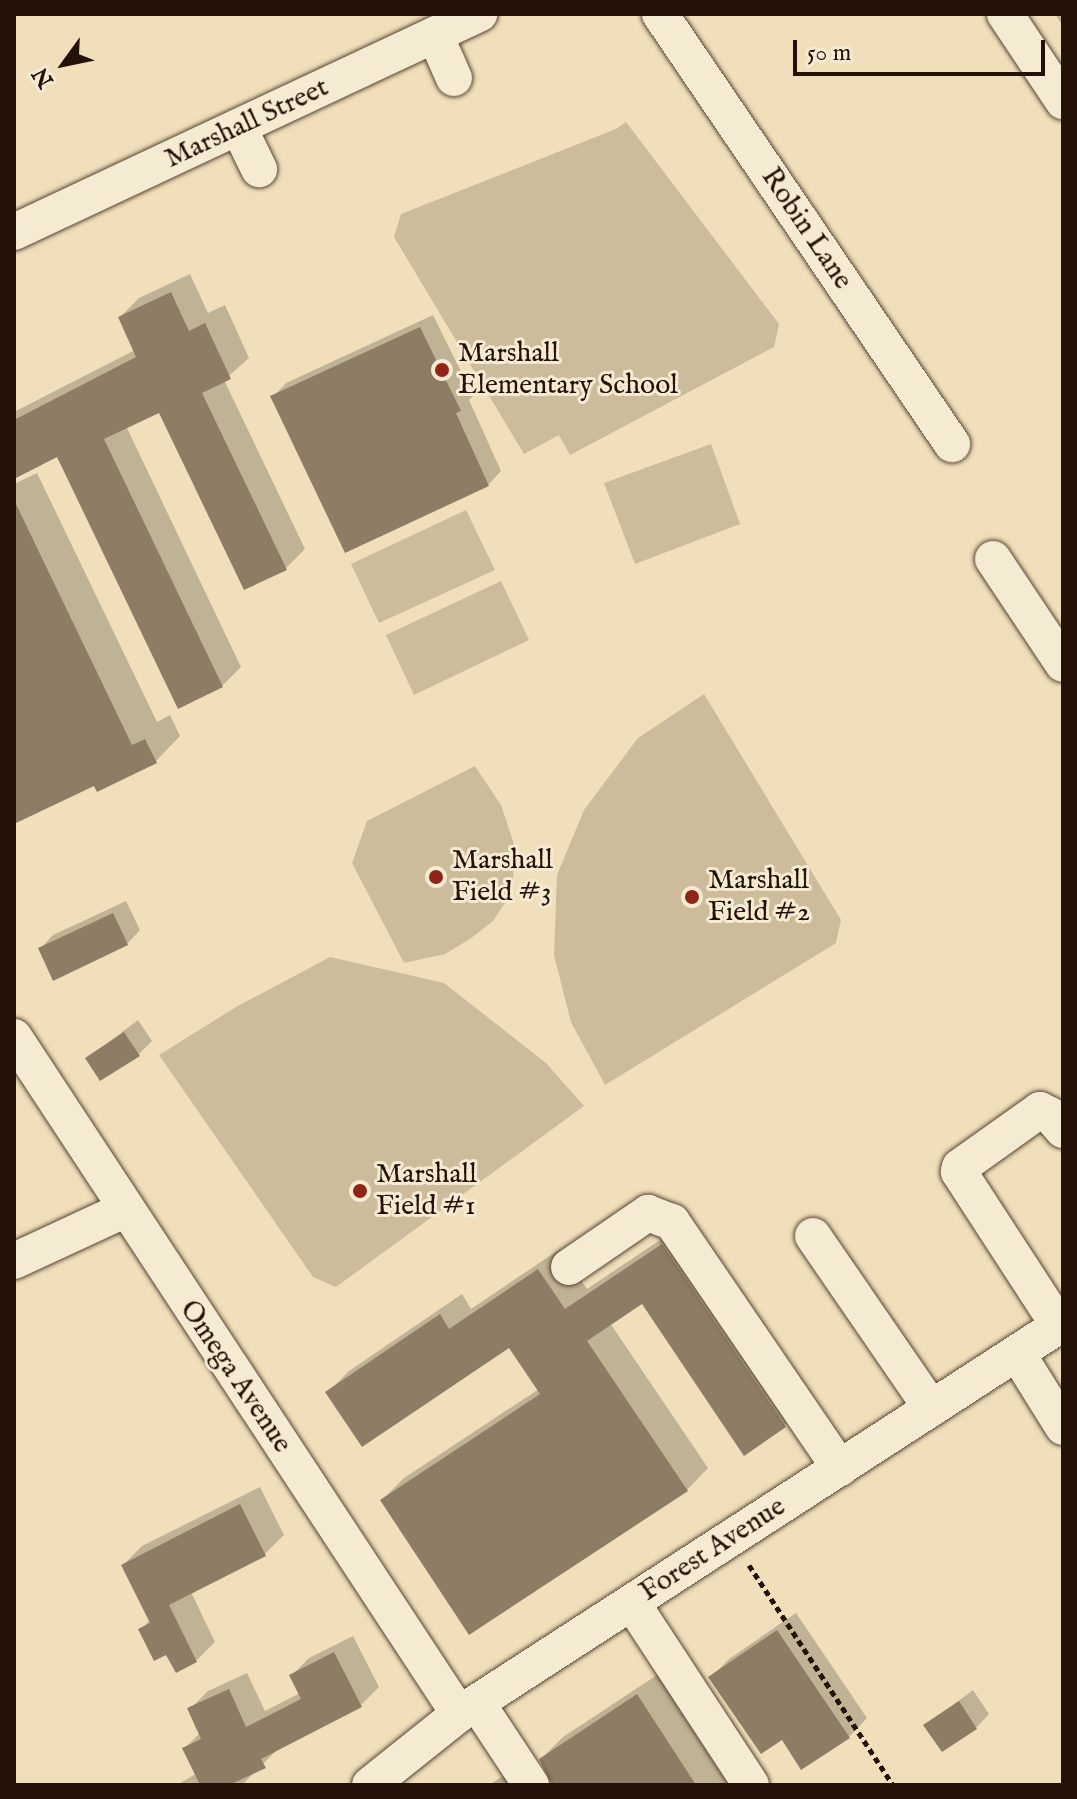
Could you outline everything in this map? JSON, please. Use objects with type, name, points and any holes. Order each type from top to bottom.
[{"type":"street","name":"Marshall Street","points":[[14,232],[479,14]]},
{"type":"street","name":"Robin Lane","points":[[660,14],[952,444]]},
{"type":"street","points":[[1005,14],[1063,101]]},
{"type":"street","points":[[435,35],[454,78]]},
{"type":"street","points":[[239,128],[259,169]]},
{"type":"street","points":[[993,559],[1063,664]]},
{"type":"street","name":"Omega Avenue","points":[[14,1037],[124,1210],[468,1709],[531,1785]]},
{"type":"street","points":[[1052,1120],[960,1167],[966,1185],[1061,1324]]},
{"type":"street","points":[[14,1261],[124,1210]]},
{"type":"street","points":[[569,1267],[648,1213],[672,1222],[840,1468]]},
{"type":"street","points":[[813,1236],[931,1408]]},
{"type":"street","name":"Forest Avenue","points":[[370,1785],[468,1709],[1061,1324]]},
{"type":"street","points":[[1017,1353],[1063,1427]]},
{"type":"street","points":[[632,1603],[751,1785]]},
{"type":"path","points":[[732,1538],[893,1785]]},
{"type":"shaded area","points":[[626,122],[779,324],[774,347],[570,455],[559,435],[524,454],[394,237],[401,214],[616,129]]},
{"type":"shaded area","points":[[711,444],[740,524],[635,564],[604,483]]},
{"type":"shaded area","points":[[466,510],[495,570],[379,623],[351,564]]},
{"type":"shaded area","points":[[501,581],[529,640],[414,695],[386,635]]},
{"type":"shaded area","name":"Marshall Field #2","points":[[704,694],[841,920],[836,943],[605,1085],[571,1022],[554,955],[557,875],[584,810],[638,738]]},
{"type":"shaded area","name":"Marshall Field #3","points":[[475,766],[501,805],[514,844],[513,891],[493,921],[470,939],[445,954],[404,963],[352,863],[367,821]]},
{"type":"shaded area","name":"Marshall Field #1","points":[[330,957],[444,983],[546,1063],[584,1106],[336,1287],[313,1277],[159,1055],[236,1007]]},
{"type":"building","points":[[171,292],[189,331],[205,323],[231,379],[202,393],[287,570],[244,590],[159,413],[104,439],[223,687],[178,709],[57,457],[14,479],[14,420],[136,357],[118,317]]},
{"type":"building","points":[[420,327],[461,411],[456,413],[489,486],[345,553],[270,396]]},
{"type":"building","points":[[14,500],[132,745],[145,739],[157,763],[97,792],[94,786],[14,824]]},
{"type":"building","points":[[113,913],[128,945],[53,981],[38,948]]},
{"type":"building","points":[[124,1032],[140,1056],[100,1081],[85,1058]]},
{"type":"building","points":[[662,1244],[786,1427],[744,1456],[642,1304],[587,1341],[688,1491],[469,1635],[380,1500],[540,1394],[509,1348],[362,1447],[325,1392],[440,1314],[449,1329],[538,1269],[565,1309]]},
{"type":"building","points":[[240,1504],[266,1556],[169,1605],[197,1662],[176,1673],[166,1655],[154,1661],[138,1629],[150,1623],[121,1565]]},
{"type":"building","points":[[777,1630],[850,1738],[801,1770],[782,1740],[761,1754],[708,1677]]},
{"type":"building","points":[[334,1652],[362,1707],[261,1759],[266,1768],[229,1785],[200,1785],[182,1748],[201,1739],[187,1708],[229,1689],[246,1727],[301,1699],[289,1675]]},
{"type":"building","points":[[637,1694],[696,1785],[552,1785],[539,1759]]},
{"type":"building","points":[[959,1701],[977,1729],[942,1752],[923,1725]]},
{"type":"place","name":"Marshall Elementary School","points":[[442,370]]},
{"type":"place","name":"Marshall Field #3","points":[[436,877]]},
{"type":"place","name":"Marshall Field #2","points":[[692,897]]},
{"type":"place","name":"Marshall Field #1","points":[[360,1191]]}]
